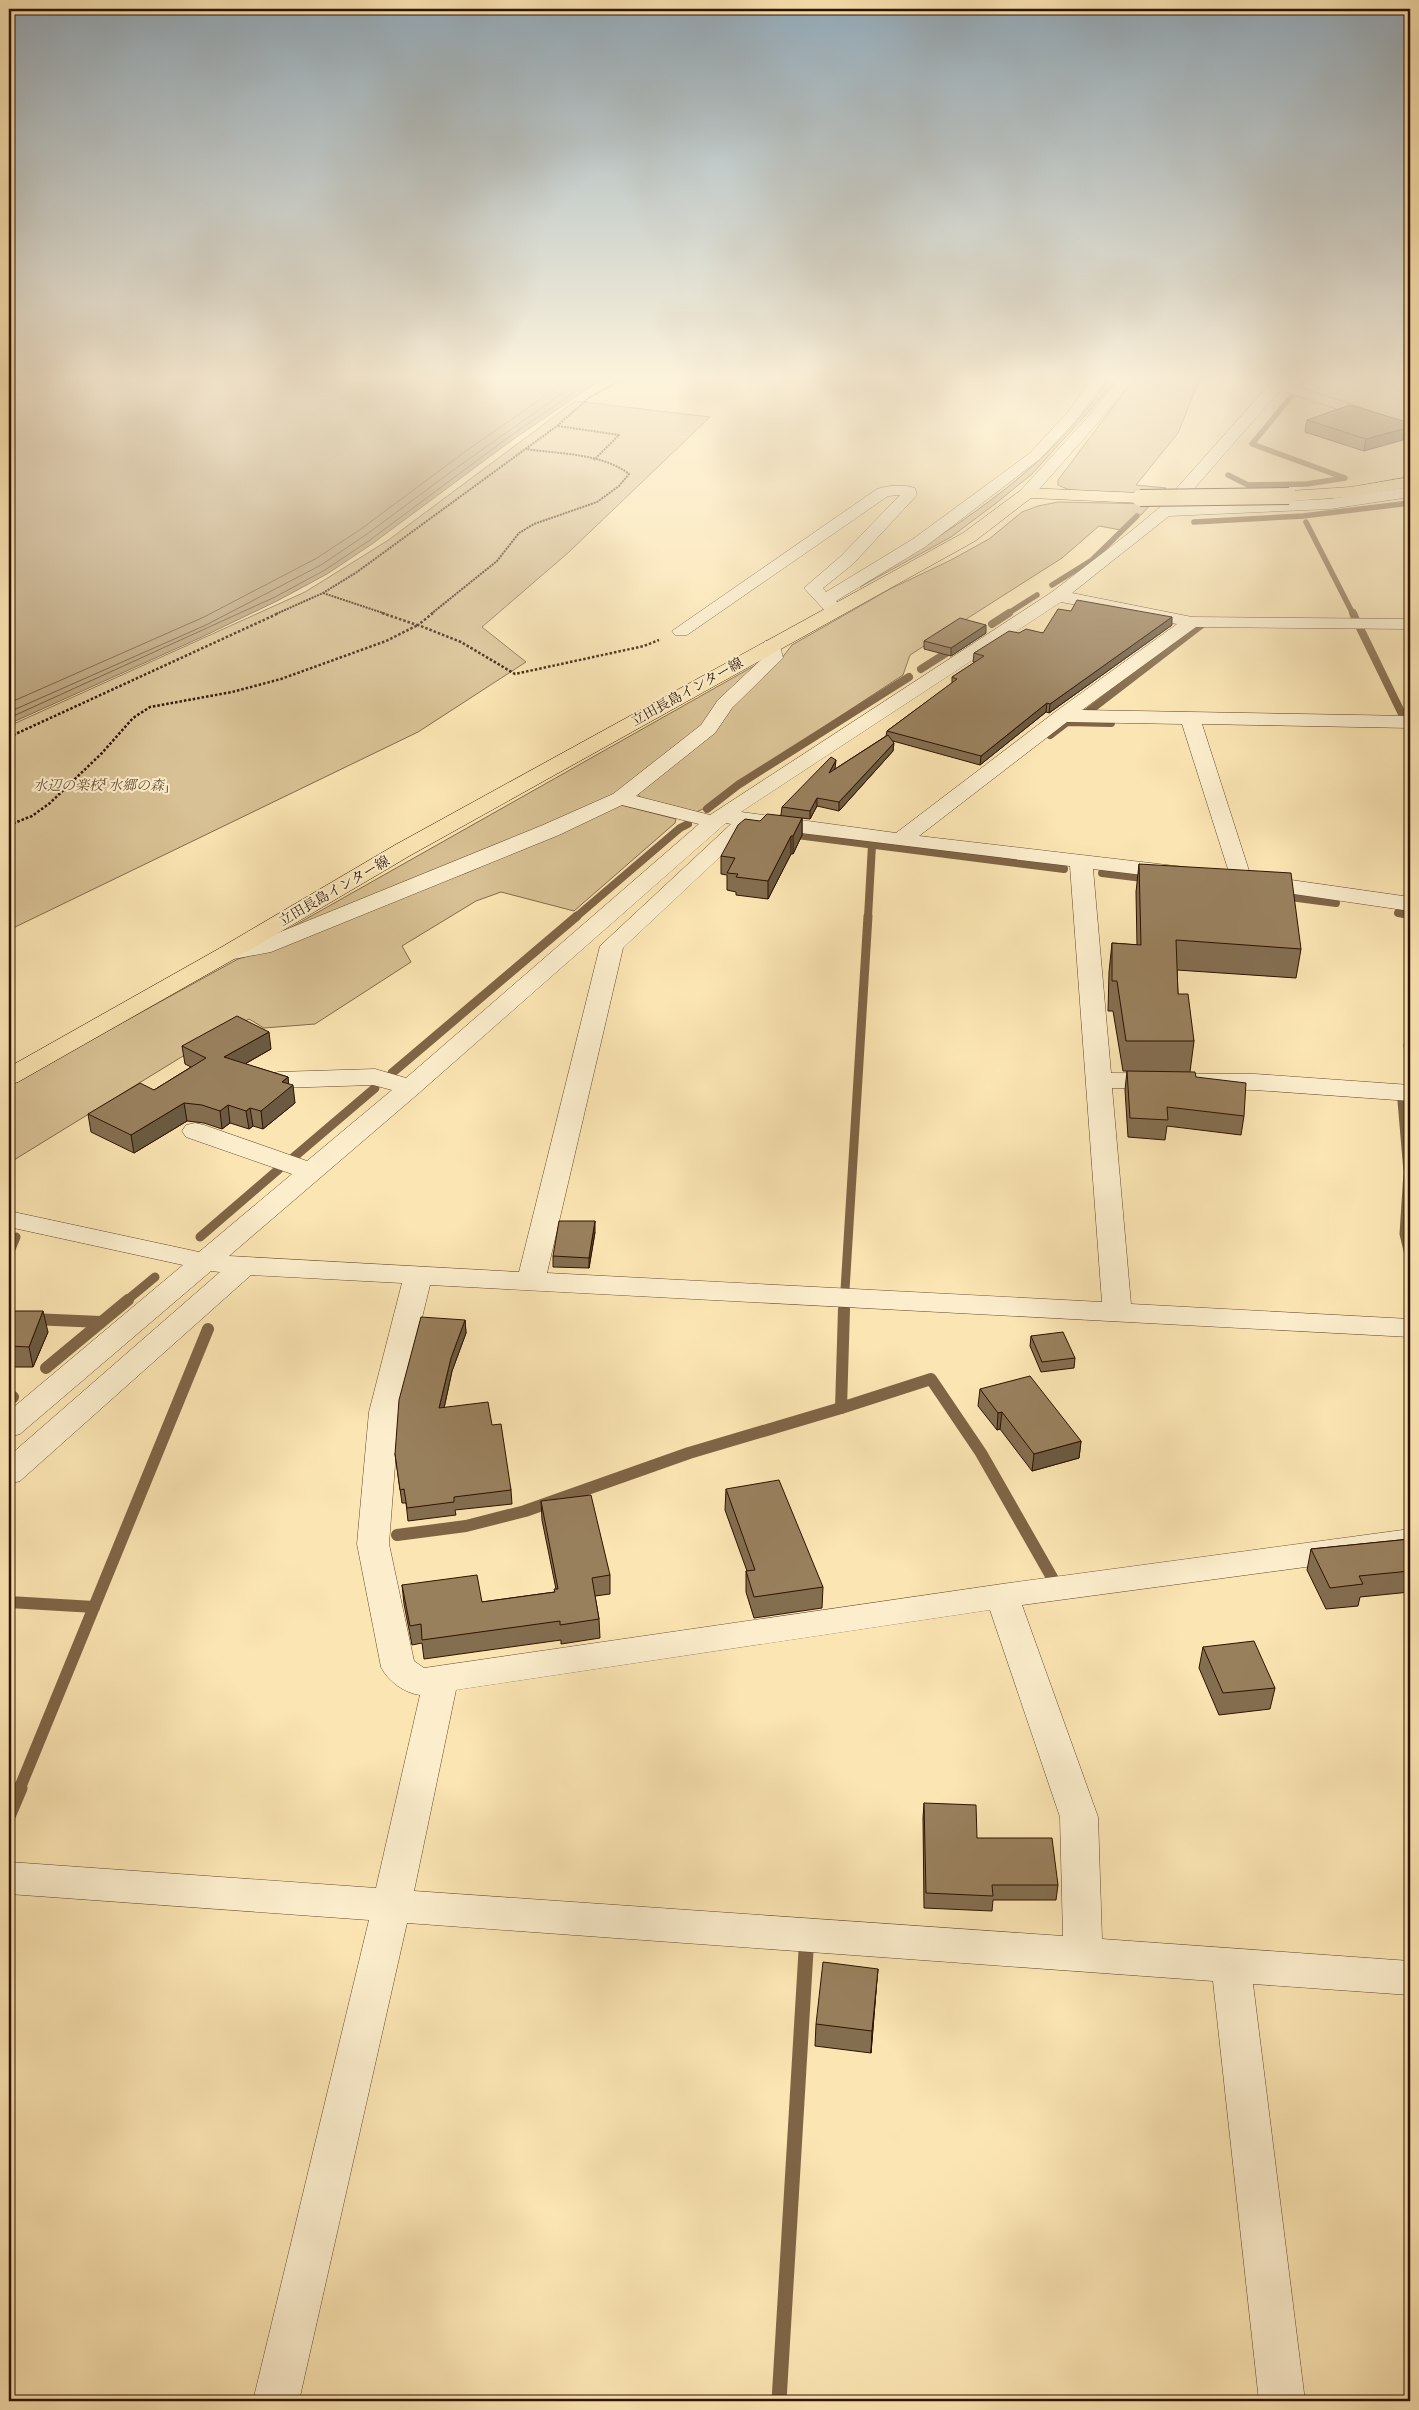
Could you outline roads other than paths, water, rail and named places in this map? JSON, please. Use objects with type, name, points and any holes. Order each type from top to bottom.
[{"type":"main road","points":[[1027,493],[1140,498],[1289,496],[1351,492],[1372,488]]},
{"type":"main road","name":"立田長島インター線","points":[[9,1077],[228,953],[404,850],[772,645],[829,605],[969,537],[1027,493]]},
{"type":"street","points":[[681,630],[883,492],[909,491],[909,495],[847,560],[813,588],[829,605],[919,543],[991,488]]},
{"type":"street","points":[[1027,493],[1031,488]]},
{"type":"street","points":[[9,1427],[207,1262],[410,1088],[718,819],[1058,596],[1165,512],[1185,488]]},
{"type":"street","points":[[1182,492],[1327,488]]},
{"type":"street","points":[[1165,512],[1330,504],[1410,492]]},
{"type":"street","points":[[1058,596],[1192,622],[1410,624]]},
{"type":"street","points":[[900,840],[1062,716],[1192,622]]},
{"type":"street","points":[[228,953],[263,947],[551,830],[620,798],[708,729],[725,704],[774,658],[772,645]]},
{"type":"street","points":[[1062,716],[1410,722]]},
{"type":"street","points":[[1190,719],[1232,879],[1330,891],[1410,904]]},
{"type":"street","points":[[620,798],[718,819],[748,820],[1194,875]]},
{"type":"street","points":[[531,1281],[612,946],[748,820]]},
{"type":"street","points":[[1081,862],[1116,1312]]},
{"type":"street","points":[[278,1080],[375,1077],[410,1088]]},
{"type":"street","points":[[1098,1080],[1255,1082],[1410,1093]]},
{"type":"street","points":[[195,1131],[312,1172]]},
{"type":"street","points":[[9,1219],[207,1262],[244,1266],[1410,1328]]},
{"type":"street","points":[[9,1473],[244,1266]]},
{"type":"street","points":[[418,1275],[384,1412],[373,1544],[398,1667],[418,1682],[1002,1596],[1410,1540]]},
{"type":"street","points":[[1002,1596],[1079,1818],[1083,1954]]},
{"type":"street","points":[[276,2401],[392,1905],[441,1679]]},
{"type":"street","points":[[9,1878],[1410,1978]]},
{"type":"street","points":[[1231,1965],[1282,2401]]},
{"type":"water","points":[[9,488],[447,488],[372,544],[327,574],[277,601],[9,724]]},
{"type":"waterway","points":[[1194,522],[1303,516],[1410,503]]},
{"type":"waterway","points":[[1052,585],[1092,560],[1137,516]]},
{"type":"waterway","points":[[1306,522],[1353,614]]},
{"type":"waterway","points":[[1007,614],[1037,595]]},
{"type":"waterway","points":[[992,624],[1009,613]]},
{"type":"waterway","points":[[1353,613],[1356,620]]},
{"type":"waterway","points":[[1085,714],[1202,624]]},
{"type":"waterway","points":[[1359,626],[1404,718]]},
{"type":"waterway","points":[[921,669],[954,648]]},
{"type":"waterway","points":[[707,809],[738,785],[909,677]]},
{"type":"waterway","points":[[1050,735],[1067,722],[1111,723]]},
{"type":"waterway","points":[[576,917],[680,828],[688,824]]},
{"type":"waterway","points":[[789,834],[1064,869]]},
{"type":"waterway","points":[[868,917],[872,845]]},
{"type":"waterway","points":[[1102,873],[1151,879]]},
{"type":"waterway","points":[[1282,896],[1336,903]]},
{"type":"waterway","points":[[1398,913],[1410,915]]},
{"type":"waterway","points":[[392,1073],[577,916]]},
{"type":"waterway","points":[[845,1290],[868,916]]},
{"type":"waterway","points":[[1408,1046],[1410,1034]]},
{"type":"waterway","points":[[294,1157],[375,1088]]},
{"type":"waterway","points":[[1402,1101],[1408,1172],[1404,1234],[1410,1259]]},
{"type":"waterway","points":[[200,1237],[279,1169]]},
{"type":"waterway","points":[[9,1254],[16,1237]]},
{"type":"waterway","points":[[126,1301],[155,1277]]},
{"type":"waterway","points":[[46,1368],[128,1300]]},
{"type":"waterway","points":[[841,1408],[844,1309]]},
{"type":"waterway","points":[[9,1318],[101,1322]]},
{"type":"waterway","points":[[19,1790],[208,1329]]},
{"type":"waterway","points":[[841,1408],[931,1379],[981,1453],[1054,1581]]},
{"type":"waterway","points":[[9,1400],[13,1397]]},
{"type":"waterway","points":[[397,1535],[466,1526],[525,1511],[689,1453],[841,1408]]},
{"type":"waterway","points":[[9,1602],[94,1607]]},
{"type":"waterway","points":[[9,1814],[20,1788]]},
{"type":"waterway","points":[[779,2401],[806,1951]]},
{"type":"park label","name":"水辺の楽校「水郷の森」","points":[[101,785]]}]
